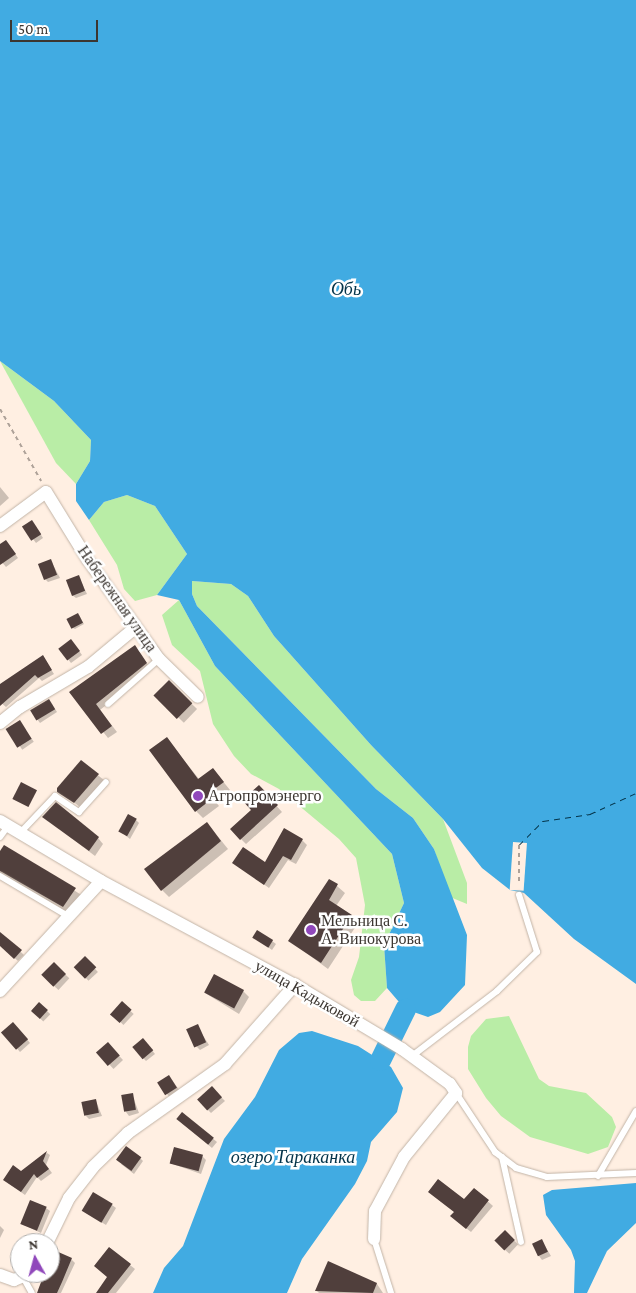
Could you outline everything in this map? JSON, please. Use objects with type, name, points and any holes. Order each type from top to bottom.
[{"type":"street","points":[[0,526],[46,492]]},
{"type":"street","name":"Набережная улица","points":[[46,492],[159,659],[198,697]]},
{"type":"street","points":[[0,723],[20,707],[88,667],[136,627]]},
{"type":"street","name":"улица Кадыковой","points":[[4,824],[101,881],[295,985],[407,1053],[450,1084],[456,1093]]},
{"type":"street","points":[[0,990],[101,881]]},
{"type":"street","points":[[51,1233],[69,1198],[93,1167],[128,1133],[225,1064],[295,985]]},
{"type":"street","points":[[374,1239],[375,1211],[404,1157],[456,1093]]},
{"type":"lane","points":[[108,704],[159,659]]},
{"type":"lane","points":[[20,833],[54,796],[79,812],[106,782]]},
{"type":"lane","points":[[0,837],[4,824]]},
{"type":"lane","points":[[0,876],[68,916]]},
{"type":"lane","points":[[407,1053],[497,991],[537,952],[519,895]]},
{"type":"lane","points":[[456,1093],[502,1157],[516,1168],[547,1176],[598,1176],[636,1173]]},
{"type":"lane","points":[[598,1176],[636,1112]]},
{"type":"lane","points":[[502,1157],[521,1242]]},
{"type":"lane","points":[[374,1239],[392,1293]]},
{"type":"path","points":[[0,409],[30,457],[46,492]]},
{"type":"path","points":[[519,845],[519,895]]},
{"type":"green space","points":[[0,361],[54,401],[91,440],[90,461],[76,484],[56,463]]},
{"type":"green space","points":[[127,495],[155,506],[187,554],[157,595],[135,601],[124,589],[117,565],[89,520],[104,502]]},
{"type":"green space","points":[[192,581],[231,584],[248,596],[274,636],[371,745],[443,819],[467,883],[467,904],[450,897],[434,849],[413,818],[376,789],[197,606],[192,594]]},
{"type":"green space","points":[[179,600],[215,666],[392,854],[404,903],[384,945],[387,988],[375,1001],[361,1001],[354,995],[351,980],[359,957],[365,905],[356,858],[339,839],[279,789],[251,774],[234,756],[213,724],[200,671],[172,645],[162,615]]},
{"type":"green space","points":[[509,1016],[539,1079],[549,1086],[586,1093],[612,1117],[616,1127],[608,1147],[588,1154],[530,1137],[501,1116],[486,1098],[468,1069],[468,1047],[471,1036],[486,1019]]},
{"type":"water","name":"Обь","points":[[0,0],[636,0],[636,984],[574,939],[524,893],[510,890],[482,868],[443,819],[371,745],[274,636],[248,596],[231,584],[192,581],[192,594],[197,606],[376,789],[413,818],[434,849],[467,935],[465,985],[440,1012],[428,1017],[405,1009],[387,988],[384,945],[404,903],[392,854],[215,666],[179,600],[157,595],[187,554],[155,506],[127,495],[104,502],[89,520],[76,501],[76,484],[90,461],[91,440],[54,401],[0,361]]},
{"type":"water","name":"озеро Тараканка","points":[[312,1031],[358,1046],[391,1067],[403,1088],[397,1112],[371,1142],[367,1161],[355,1184],[302,1259],[287,1293],[153,1293],[164,1268],[183,1246],[224,1139],[255,1097],[279,1050],[299,1033]]},
{"type":"water","points":[[636,1183],[636,1223],[607,1251],[587,1293],[574,1293],[575,1261],[571,1250],[546,1215],[543,1195],[552,1190]]},
{"type":"pier","points":[[513,842],[527,843],[524,891],[510,890]]},
{"type":"building","points":[[32,520],[41,534],[31,541],[22,527]]},
{"type":"building","points":[[6,540],[16,554],[0,565],[0,544]]},
{"type":"building","points":[[51,559],[57,575],[44,580],[38,564]]},
{"type":"building","points":[[79,575],[85,591],[72,596],[66,580]]},
{"type":"building","points":[[78,613],[83,623],[71,629],[66,619]]},
{"type":"building","points":[[71,639],[80,651],[67,661],[58,649]]},
{"type":"building","points":[[135,645],[147,663],[96,704],[112,726],[101,734],[69,692]]},
{"type":"building","points":[[43,655],[52,670],[38,678],[35,675],[0,706],[0,684]]},
{"type":"building","points":[[169,680],[192,703],[177,719],[153,696]]},
{"type":"building","points":[[49,699],[55,709],[36,721],[30,710]]},
{"type":"building","points":[[20,720],[32,739],[17,748],[6,729]]},
{"type":"building","points":[[167,737],[198,779],[213,768],[224,782],[209,793],[213,798],[195,812],[149,750]]},
{"type":"building","points":[[81,760],[99,774],[74,803],[57,792],[57,788]]},
{"type":"building","points":[[21,782],[37,790],[28,807],[12,799]]},
{"type":"building","points":[[259,785],[278,805],[240,840],[230,829],[251,810],[242,800]]},
{"type":"building","points":[[56,802],[99,837],[89,851],[42,817]]},
{"type":"building","points":[[128,814],[137,819],[127,836],[118,831]]},
{"type":"building","points":[[207,822],[221,841],[161,891],[144,869]]},
{"type":"building","points":[[284,828],[303,839],[291,860],[283,856],[264,885],[232,863],[243,847],[265,862]]},
{"type":"building","points":[[4,845],[76,888],[63,907],[0,871],[0,851]]},
{"type":"building","points":[[329,879],[338,884],[329,900],[352,915],[321,963],[288,941]]},
{"type":"building","points":[[257,930],[273,940],[268,948],[252,938]]},
{"type":"building","points":[[0,932],[22,950],[14,959],[0,946]]},
{"type":"building","points":[[85,956],[96,967],[85,979],[74,967]]},
{"type":"building","points":[[54,962],[66,974],[53,987],[41,975]]},
{"type":"building","points":[[214,974],[244,990],[234,1009],[204,993]]},
{"type":"building","points":[[122,1001],[132,1010],[120,1023],[110,1014]]},
{"type":"building","points":[[39,1002],[48,1010],[40,1019],[31,1011]]},
{"type":"building","points":[[13,1022],[28,1039],[16,1050],[1,1032]]},
{"type":"building","points":[[198,1024],[206,1042],[194,1048],[186,1029]]},
{"type":"building","points":[[143,1038],[153,1050],[143,1059],[132,1047]]},
{"type":"building","points":[[108,1042],[120,1056],[108,1066],[96,1052]]},
{"type":"building","points":[[169,1075],[177,1088],[165,1095],[157,1082]]},
{"type":"building","points":[[212,1086],[222,1097],[207,1111],[197,1099]]},
{"type":"building","points":[[133,1093],[136,1110],[124,1112],[121,1095]]},
{"type":"building","points":[[96,1099],[99,1113],[84,1116],[81,1102]]},
{"type":"building","points":[[182,1112],[214,1138],[208,1145],[176,1119]]},
{"type":"building","points":[[126,1146],[141,1157],[131,1171],[116,1160]]},
{"type":"building","points":[[174,1147],[203,1155],[199,1171],[170,1163]]},
{"type":"building","points":[[47,1151],[43,1161],[49,1169],[37,1178],[34,1174],[21,1192],[3,1180],[13,1165],[21,1171]]},
{"type":"building","points":[[438,1179],[464,1199],[474,1188],[489,1200],[466,1229],[450,1216],[454,1212],[428,1192]]},
{"type":"building","points":[[93,1192],[113,1204],[101,1223],[82,1211]]},
{"type":"building","points":[[30,1200],[47,1207],[37,1231],[20,1224]]},
{"type":"building","points":[[505,1230],[515,1240],[504,1251],[494,1241]]},
{"type":"building","points":[[542,1239],[548,1252],[538,1256],[532,1244]]},
{"type":"building","points":[[109,1247],[131,1264],[108,1293],[96,1293],[107,1277],[94,1266]]},
{"type":"building","points":[[60,1253],[72,1258],[57,1293],[37,1293],[41,1283],[60,1283]]},
{"type":"building","points":[[328,1261],[377,1283],[373,1293],[315,1291]]},
{"type":"waterway","points":[[380,1060],[405,1009]]},
{"type":"ferry route","points":[[519,845],[543,821],[590,814],[636,793]]},
{"type":"place","name":"Агропромэнерго","points":[[198,796]]},
{"type":"place","name":"Мельница С. А. Винокурова","points":[[311,930]]}]
